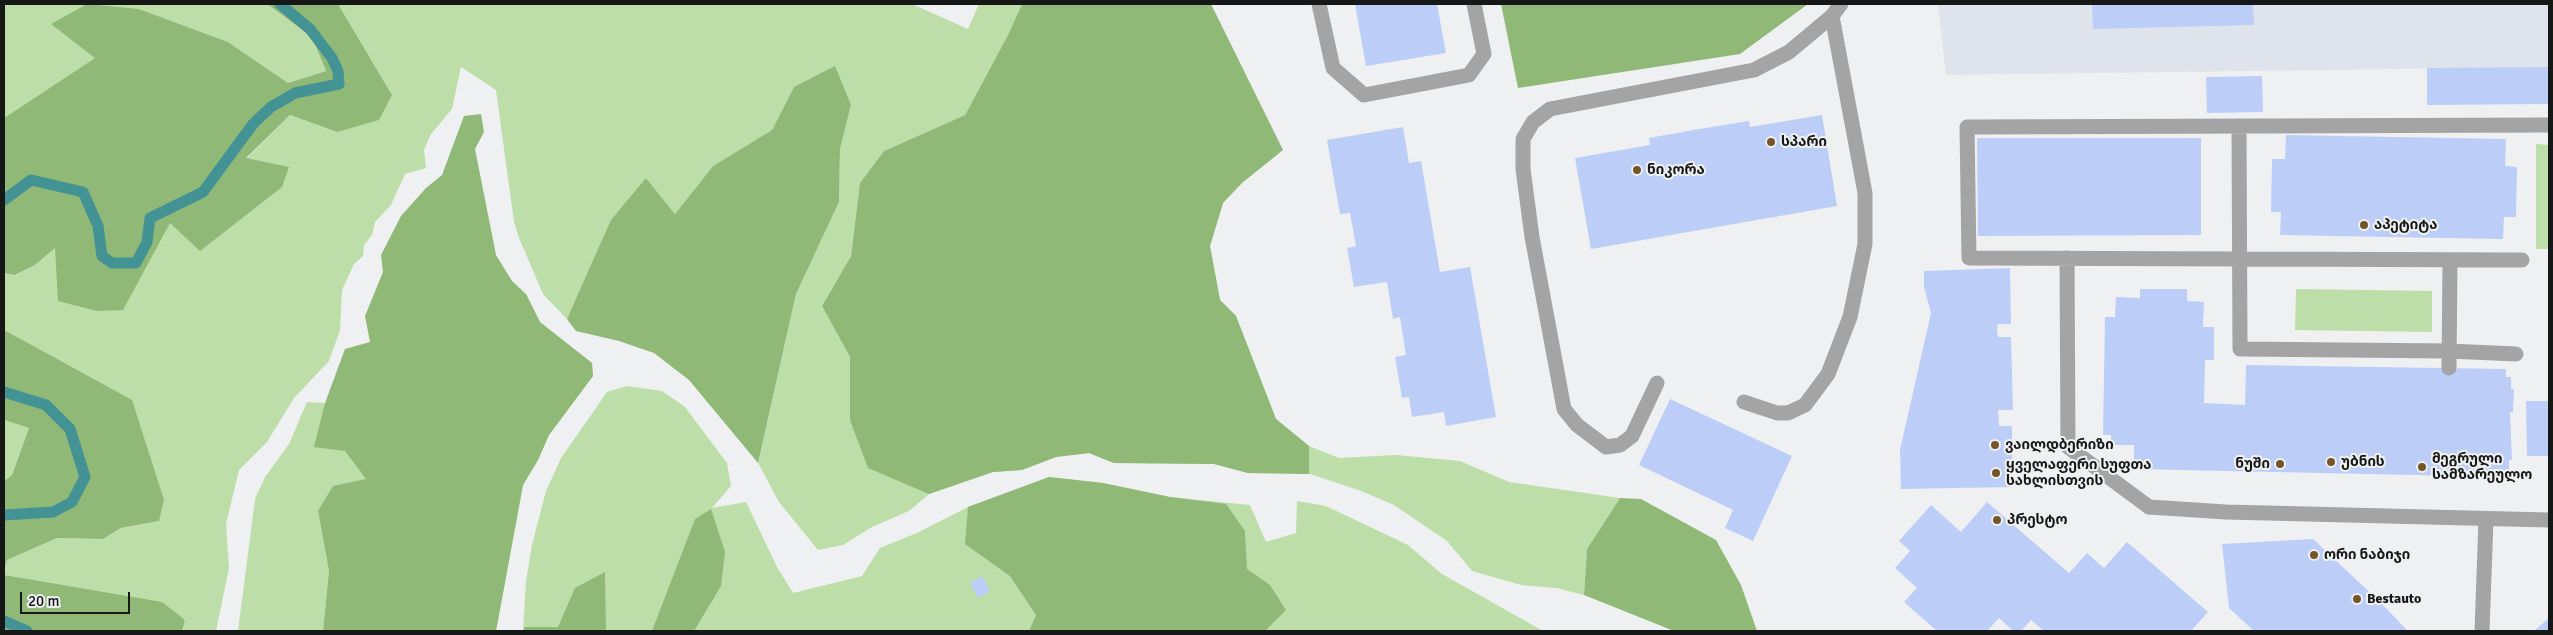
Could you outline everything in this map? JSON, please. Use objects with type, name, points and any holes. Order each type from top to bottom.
[{"type":"street","points":[[1319,4],[1334,68],[1364,95],[1469,75],[1484,54],[1474,4]]},
{"type":"street","points":[[1657,383],[1632,436],[1620,445],[1606,447],[1590,437],[1564,409],[1532,237],[1523,169],[1524,139],[1533,122],[1550,109],[1754,70],[1789,52],[1836,10]]},
{"type":"street","points":[[1744,402],[1777,413],[1788,413],[1805,406],[1828,374],[1850,318],[1865,244],[1864,193],[1836,10]]},
{"type":"street","points":[[2522,260],[1969,258],[1967,127],[2549,125]]},
{"type":"street","points":[[2239,126],[2240,349],[2449,351],[2516,354]]},
{"type":"street","points":[[2067,258],[2068,447],[2150,507],[2226,512],[2549,520]]},
{"type":"street","points":[[2449,368],[2450,260]]},
{"type":"street","points":[[2482,631],[2486,519]]},
{"type":"shaded area","points":[[1938,4],[2549,4],[2549,67],[1946,75]]},
{"type":"green space","points":[[4,4],[267,4],[312,37],[326,71],[288,83],[228,42],[139,9],[95,58],[4,118]]},
{"type":"green space","points":[[87,4],[139,9],[228,42],[288,83],[326,71],[312,37],[267,4],[338,4],[392,95],[379,120],[337,132],[290,115],[246,158],[289,167],[282,187],[200,251],[170,223],[123,310],[97,311],[58,301],[55,248],[35,265],[15,275],[4,273],[4,118],[95,58],[51,24]]},
{"type":"green space","points":[[338,4],[912,4],[968,29],[979,4],[1022,4],[1008,35],[965,115],[884,151],[860,183],[851,256],[822,306],[850,357],[850,420],[1223,203],[1210,246],[1220,300],[1236,316],[1276,419],[1309,446],[1339,458],[1396,455],[1460,461],[1509,482],[1620,498],[1587,549],[1584,595],[1556,588],[1521,585],[1472,571],[1447,541],[1394,505],[1361,491],[1310,474],[1248,473],[1214,464],[1114,463],[1089,453],[1056,457],[1022,470],[993,472],[929,494],[909,511],[872,527],[843,545],[818,550],[779,502],[758,463],[796,294],[839,202],[840,149],[851,105],[794,87],[772,130],[713,166],[675,214],[646,178],[595,259],[567,319],[543,294],[514,222],[496,90],[461,67],[452,109],[431,134],[424,150],[426,168],[405,174],[391,205],[375,222],[372,235],[364,245],[363,256],[354,264],[342,290],[340,330],[329,361],[294,398],[267,442],[239,470],[226,524],[229,568],[216,631],[182,631],[185,619],[61,586],[4,575],[7,560],[57,538],[103,539],[121,528],[159,521],[4,330],[4,273],[16,275],[35,265],[55,248],[170,222],[246,159],[290,115],[337,132],[392,95]]},
{"type":"green space","points":[[1022,4],[1211,4],[1283,150],[1242,183],[1223,203],[1210,246],[1220,300],[1236,316],[1276,419],[1309,446],[1309,474],[1248,473],[1214,464],[1114,463],[1089,453],[1056,457],[1022,470],[993,472],[929,494],[868,468],[850,420],[850,357],[822,306],[851,256],[860,183],[884,151],[965,115],[1008,35]]},
{"type":"green space","points":[[1501,4],[1808,4],[1740,54],[1518,88]]},
{"type":"green space","points":[[835,66],[851,105],[840,149],[839,202],[796,294],[758,463],[689,380],[654,353],[619,341],[576,331],[567,319],[611,220],[646,178],[675,214],[713,166],[772,130],[794,87]]},
{"type":"green space","points":[[481,114],[484,132],[475,149],[496,255],[512,281],[526,294],[540,322],[592,363],[593,376],[549,435],[538,460],[523,485],[496,631],[323,631],[329,571],[318,511],[333,486],[366,479],[345,451],[314,447],[325,403],[345,349],[370,342],[365,316],[383,272],[381,255],[401,216],[426,188],[442,175],[464,116]]},
{"type":"green space","points":[[2536,144],[2549,145],[2549,249],[2536,249]]},
{"type":"green space","points":[[2296,289],[2432,291],[2432,332],[2295,330]]},
{"type":"green space","points":[[526,294],[540,323],[592,363],[593,376],[549,435],[538,460],[523,485],[496,631],[318,511],[329,571],[323,631],[238,631],[255,499],[265,477],[289,444],[307,402],[325,403]]},
{"type":"green space","points":[[4,330],[132,400],[164,500],[159,521],[121,528],[103,539],[57,538],[7,560],[4,572],[4,481],[12,475],[29,428],[4,420]]},
{"type":"green space","points":[[627,386],[662,391],[685,407],[727,463],[731,486],[712,508],[746,502],[777,567],[793,593],[862,576],[880,548],[919,532],[968,507],[1049,477],[1103,483],[1170,497],[1250,505],[1266,542],[1296,533],[1297,501],[1326,506],[1408,545],[1442,574],[1543,631],[523,631],[526,581],[532,545],[546,491],[561,458],[607,392]]},
{"type":"green space","points":[[4,420],[29,428],[12,475],[4,481]]},
{"type":"green space","points":[[1049,477],[1103,483],[1170,497],[1226,504],[1245,531],[1247,569],[1270,585],[1286,610],[1265,631],[1029,631],[1036,615],[1010,576],[965,544],[968,507]]},
{"type":"green space","points":[[1620,498],[1641,499],[1716,540],[1741,585],[1757,631],[1674,631],[1584,595],[1587,549]]},
{"type":"green space","points":[[711,509],[725,552],[721,586],[694,631],[652,631],[695,519]]},
{"type":"green space","points":[[605,572],[606,631],[523,631],[525,627],[558,627],[575,588]]},
{"type":"green space","points":[[4,575],[162,602],[185,620],[182,631],[4,631]]},
{"type":"building","points":[[1355,4],[1437,4],[1446,53],[1366,66]]},
{"type":"building","points":[[2092,4],[2253,4],[2254,25],[2093,29]]},
{"type":"building","points":[[2549,67],[2549,104],[2427,105],[2427,68]]},
{"type":"building","points":[[2262,76],[2263,112],[2207,113],[2206,77]]},
{"type":"building","points":[[1822,115],[1837,206],[1591,249],[1575,158],[1650,145],[1649,138],[1699,129],[1749,121],[1750,127]]},
{"type":"building","points":[[1403,127],[1409,163],[1421,161],[1440,272],[1470,267],[1496,417],[1446,426],[1444,412],[1412,417],[1409,397],[1402,398],[1395,357],[1406,355],[1400,317],[1393,319],[1387,282],[1354,287],[1347,248],[1356,246],[1350,213],[1340,214],[1327,140]]},
{"type":"building","points":[[2286,135],[2506,139],[2505,166],[2517,167],[2516,217],[2504,217],[2503,239],[2280,235],[2281,212],[2271,212],[2272,159],[2285,159]]},
{"type":"building","points":[[1977,138],[2201,138],[2201,235],[1978,236]]},
{"type":"building","points":[[2010,268],[2011,324],[1998,324],[1997,330],[1998,337],[2011,337],[2013,410],[1998,410],[1999,426],[2012,426],[2012,487],[1901,489],[1900,450],[1931,313],[1924,287],[1924,271]]},
{"type":"building","points":[[2140,289],[2187,289],[2187,301],[2204,302],[2203,327],[2214,327],[2214,360],[2205,360],[2204,403],[2245,405],[2246,365],[2506,369],[2506,377],[2511,377],[2511,389],[2514,389],[2513,412],[2510,412],[2512,460],[2509,460],[2509,477],[2134,469],[2134,445],[2111,445],[2111,435],[2103,435],[2105,317],[2115,317],[2116,297],[2140,298]]},
{"type":"building","points":[[1670,399],[1792,456],[1753,541],[1725,528],[1733,510],[1639,465]]},
{"type":"building","points":[[2526,401],[2549,401],[2549,456],[2527,456]]},
{"type":"building","points":[[1987,502],[2069,573],[2087,553],[2104,568],[2127,542],[2208,612],[2191,631],[2044,631],[2031,620],[2021,631],[2013,631],[1999,618],[1987,631],[1937,631],[1904,602],[1917,588],[1895,568],[1910,551],[1899,541],[1931,505],[1961,532]]},
{"type":"building","points":[[2313,539],[2408,631],[2254,631],[2229,608],[2222,544]]},
{"type":"building","points":[[982,576],[990,591],[978,598],[970,583]]},
{"type":"building","points":[[2549,618],[2549,631],[2534,631]]},
{"type":"waterway","points":[[4,200],[31,180],[83,192],[98,226],[102,256],[112,263],[136,263],[147,242],[150,218],[203,192],[253,124],[271,107],[295,93],[339,84],[338,71],[332,58],[310,29],[280,4]]},
{"type":"waterway","points":[[4,392],[46,405],[70,429],[85,477],[72,502],[53,512],[4,515]]},
{"type":"waterway","points":[[4,621],[27,631]]},
{"type":"place","name":"სპარი","points":[[1771,142]]},
{"type":"place","name":"ნიკორა","points":[[1637,170]]},
{"type":"place","name":"აპეტიტა","points":[[2364,225]]},
{"type":"place","name":"ვაილდბერიზი","points":[[1995,445]]},
{"type":"place","name":"უბნის","points":[[2331,462]]},
{"type":"place","name":"ნუში","points":[[2280,464]]},
{"type":"place","name":"მეგრული სამზარეულო","points":[[2422,467]]},
{"type":"place","name":"ყველაფერი სუფთა სახლისთვის","points":[[1996,473]]},
{"type":"place","name":"პრესტო","points":[[1997,520]]},
{"type":"place","name":"ორი ნაბიჯი","points":[[2314,555]]},
{"type":"place","name":"Bestauto","points":[[2357,599]]}]
